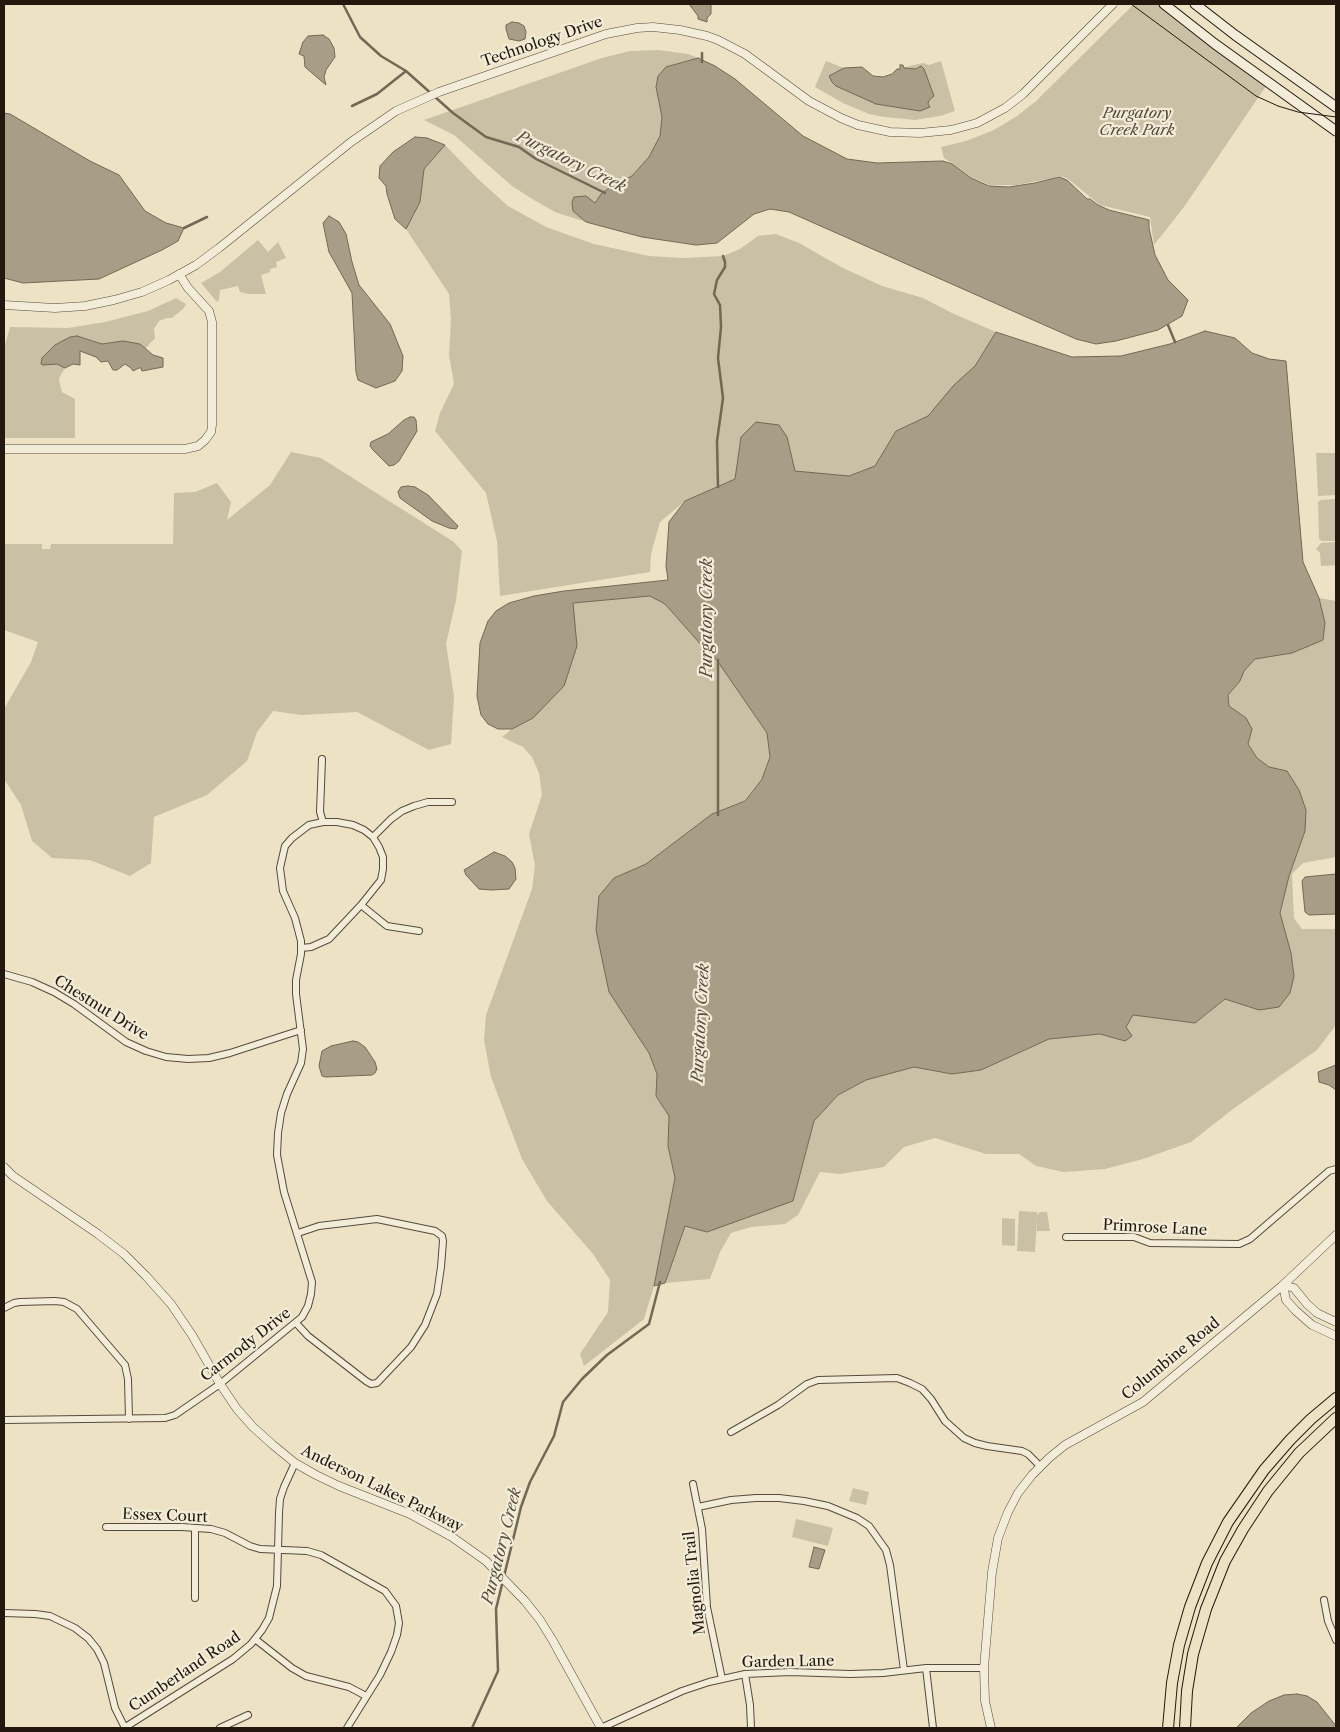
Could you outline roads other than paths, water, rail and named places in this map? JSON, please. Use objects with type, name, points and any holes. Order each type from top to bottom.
[{"type":"main road","points":[[1164,4],[1215,44],[1336,131]]},
{"type":"main road","points":[[1195,4],[1242,40],[1336,106]]},
{"type":"main road","points":[[1168,1728],[1172,1682],[1179,1644],[1190,1607],[1215,1546],[1228,1522],[1264,1470],[1304,1426],[1336,1398]]},
{"type":"main road","points":[[1185,1728],[1187,1691],[1193,1654],[1206,1610],[1225,1561],[1268,1491],[1304,1448],[1336,1418]]},
{"type":"street","name":"Technology Drive","points":[[4,305],[55,308],[85,306],[142,292],[196,265],[220,248],[367,130],[396,111],[439,92],[606,34],[653,27],[698,33],[718,40],[745,54],[809,101],[841,118],[883,131],[920,133],[951,130],[968,125],[985,119],[1005,108],[1023,94],[1113,4]]},
{"type":"street","points":[[4,449],[185,449],[198,446],[206,440],[211,432],[212,425],[212,322],[209,310],[188,288],[179,274]]},
{"type":"street","points":[[322,759],[320,812],[323,822]]},
{"type":"street","points":[[373,837],[396,815],[414,806],[428,802],[452,802]]},
{"type":"street","points":[[323,822],[354,825],[364,830],[373,837],[379,847],[383,857],[384,869],[381,880],[361,906],[329,940],[311,947],[301,948],[299,929],[283,891],[280,868],[286,846],[292,838],[309,825],[323,822]]},
{"type":"street","points":[[361,906],[387,926],[420,931]]},
{"type":"street","name":"Carmody Drive","points":[[4,1420],[158,1419],[175,1415],[220,1384],[302,1317],[308,1306],[312,1282],[284,1192],[277,1155],[278,1133],[282,1112],[287,1094],[301,1063],[303,1049],[296,994],[296,980],[301,948]]},
{"type":"street","name":"Chestnut Drive","points":[[4,974],[32,982],[54,992],[74,1004],[126,1042],[166,1057],[209,1058],[301,1030]]},
{"type":"street","name":"Anderson Lakes Parkway","points":[[4,1167],[13,1176],[98,1234],[124,1254],[146,1276],[171,1304],[187,1327],[237,1409],[253,1427],[295,1463],[339,1486],[410,1514],[452,1537],[486,1560],[517,1592],[540,1620],[601,1728]]},
{"type":"street","name":"Primrose Lane","points":[[1066,1237],[1134,1237],[1150,1243],[1238,1244],[1250,1239],[1329,1171],[1336,1169]]},
{"type":"street","points":[[296,1323],[308,1336],[370,1384],[377,1383],[411,1347],[425,1325],[436,1294],[441,1268],[443,1241],[442,1236],[435,1231],[377,1219],[319,1226],[298,1233]]},
{"type":"street","name":"Columbine Road","points":[[991,1728],[985,1702],[984,1668],[992,1572],[998,1538],[1008,1512],[1018,1494],[1040,1466],[1065,1445],[1144,1402],[1283,1285],[1336,1235]]},
{"type":"street","points":[[1336,1322],[1317,1313],[1294,1288],[1283,1285],[1286,1300],[1296,1311],[1312,1325],[1336,1336]]},
{"type":"street","points":[[4,1308],[20,1302],[55,1301],[70,1305],[77,1310],[125,1365],[128,1379],[129,1419]]},
{"type":"street","points":[[731,1432],[778,1405],[807,1384],[818,1380],[897,1378],[922,1390],[931,1399],[945,1421],[964,1438],[987,1446],[1022,1451],[1028,1454],[1040,1466]]},
{"type":"street","name":"Cumberland Road","points":[[125,1728],[233,1659],[255,1639],[269,1618],[277,1586],[280,1499],[295,1463]]},
{"type":"street","name":"Magnolia Trail","points":[[693,1484],[702,1529],[707,1607],[722,1679]]},
{"type":"street","points":[[698,1507],[731,1500],[756,1498],[796,1500],[828,1506],[857,1518],[868,1526],[886,1550],[890,1565],[904,1670]]},
{"type":"street","name":"Essex Court","points":[[106,1527],[211,1529],[225,1533],[260,1549],[307,1551],[321,1555],[379,1586],[392,1598],[398,1615],[397,1635],[392,1652],[380,1675],[348,1728]]},
{"type":"street","points":[[195,1598],[196,1528]]},
{"type":"street","points":[[1324,1600],[1328,1621],[1336,1640]]},
{"type":"street","points":[[4,1613],[50,1616],[76,1628],[88,1638],[97,1649],[104,1663],[115,1708],[125,1728]]},
{"type":"street","points":[[255,1639],[292,1668],[306,1676],[349,1687],[366,1696]]},
{"type":"street","points":[[926,1668],[933,1728]]},
{"type":"street","name":"Garden Lane","points":[[601,1728],[682,1691],[745,1674],[790,1672],[850,1674],[926,1668],[984,1668]]},
{"type":"street","points":[[745,1674],[750,1705],[751,1728]]},
{"type":"street","points":[[220,1728],[248,1715]]},
{"type":"water","points":[[689,4],[711,4],[711,14],[707,18],[707,22],[698,19],[698,16]]},
{"type":"water","points":[[512,22],[524,26],[526,32],[525,39],[519,41],[509,39],[506,25]]},
{"type":"water","points":[[323,35],[329,39],[334,48],[335,57],[326,70],[324,77],[326,85],[305,67],[304,56],[299,54],[303,42],[308,36]]},
{"type":"water","points":[[698,58],[735,79],[803,136],[847,159],[877,163],[943,161],[952,164],[971,178],[989,186],[1009,187],[1059,177],[1067,180],[1087,199],[1098,205],[1109,210],[1149,220],[1155,255],[1168,280],[1188,300],[1182,316],[1158,330],[1116,341],[1096,344],[1076,339],[789,212],[770,209],[754,214],[717,243],[696,245],[642,237],[586,222],[573,211],[572,202],[574,197],[586,196],[595,203],[601,194],[613,185],[632,176],[649,157],[660,136],[662,117],[656,87],[658,76],[666,67]]},
{"type":"water","points":[[900,65],[903,65],[904,68],[916,69],[921,66],[924,69],[934,96],[929,100],[928,104],[930,107],[920,111],[876,104],[836,86],[829,76],[844,68],[862,67],[873,76],[883,77],[900,69]]},
{"type":"water","points":[[4,113],[10,114],[90,161],[119,175],[145,211],[166,223],[184,228],[178,241],[99,279],[23,283],[4,278]]},
{"type":"water","points":[[415,137],[427,138],[445,145],[424,169],[420,202],[406,229],[395,219],[386,186],[379,178],[380,166],[393,152]]},
{"type":"water","points":[[329,216],[339,222],[346,234],[359,285],[390,324],[403,356],[402,371],[395,381],[376,388],[358,380],[352,293],[329,252],[323,223]]},
{"type":"water","points":[[1205,331],[1235,338],[1252,353],[1269,359],[1286,361],[1303,562],[1319,598],[1325,623],[1323,640],[1292,653],[1255,659],[1244,671],[1240,681],[1228,695],[1229,706],[1246,718],[1252,729],[1248,744],[1257,758],[1269,767],[1287,771],[1299,790],[1306,810],[1305,831],[1289,876],[1280,913],[1291,953],[1294,976],[1290,993],[1279,1007],[1259,1010],[1225,999],[1195,1023],[1133,1015],[1126,1027],[1132,1036],[1125,1041],[1100,1034],[1049,1039],[981,1070],[952,1074],[914,1067],[866,1080],[838,1095],[814,1121],[793,1201],[707,1232],[685,1226],[665,1283],[654,1286],[675,1178],[668,1146],[669,1116],[656,1096],[657,1074],[649,1053],[609,992],[596,930],[599,896],[614,878],[646,864],[712,814],[745,801],[762,779],[770,757],[767,733],[716,659],[665,604],[650,596],[573,603],[577,646],[564,686],[533,718],[512,729],[498,729],[488,724],[481,715],[477,696],[480,643],[488,621],[496,611],[509,603],[534,596],[668,580],[666,566],[669,522],[685,501],[735,479],[741,437],[756,422],[779,425],[787,437],[795,471],[849,476],[875,466],[896,431],[928,416],[954,385],[975,366],[996,332],[1072,357],[1121,356],[1170,344]]},
{"type":"water","points":[[77,336],[102,344],[123,341],[140,344],[153,355],[163,358],[163,367],[142,371],[139,368],[133,371],[125,364],[117,370],[113,370],[108,361],[101,362],[96,357],[80,351],[80,365],[73,364],[65,368],[57,364],[41,364],[42,358],[55,345],[70,337]]},
{"type":"water","points":[[410,417],[414,417],[416,420],[417,431],[399,461],[389,466],[370,446],[371,442],[388,434]]},
{"type":"water","points":[[401,487],[415,487],[428,495],[458,526],[456,529],[432,521],[400,498],[398,492]]},
{"type":"water","points":[[494,852],[505,856],[512,862],[515,868],[516,879],[509,889],[479,889],[466,875],[464,870]]},
{"type":"water","points":[[1336,874],[1336,914],[1309,915],[1305,912],[1302,881],[1305,877]]},
{"type":"water","points":[[353,1041],[365,1047],[375,1062],[377,1069],[375,1073],[372,1075],[322,1076],[319,1066],[322,1051],[331,1046]]},
{"type":"water","points":[[1336,1065],[1336,1090],[1329,1085],[1319,1082],[1318,1072]]},
{"type":"water","points":[[814,1547],[825,1550],[819,1569],[809,1567]]},
{"type":"water","points":[[1297,1694],[1307,1696],[1317,1702],[1336,1728],[1236,1728],[1251,1713],[1269,1701],[1284,1695]]},
{"type":"waterway","name":"Purgatory Creek","points":[[343,4],[360,37],[381,56],[406,71],[453,113],[486,137],[519,147],[536,159],[605,193]]},
{"type":"waterway","points":[[702,53],[702,62]]},
{"type":"waterway","points":[[352,106],[377,94],[406,71]]},
{"type":"waterway","points":[[184,228],[207,217]]},
{"type":"waterway","name":"Purgatory Creek","points":[[718,487],[717,441],[723,398],[718,358],[721,327],[720,305],[714,294],[717,280],[725,267],[723,256]]},
{"type":"waterway","name":"Purgatory Creek","points":[[1168,325],[1175,342]]},
{"type":"waterway","name":"Purgatory Creek","points":[[718,660],[718,815]]},
{"type":"waterway","name":"Purgatory Creek","points":[[472,1728],[498,1671],[496,1609],[521,1507],[530,1482],[554,1436],[563,1402],[582,1379],[607,1355],[649,1324],[660,1282]]},
{"type":"tram line","points":[[1131,4],[1256,96],[1278,106],[1298,112],[1336,117]]},
{"type":"park label","name":"Purgatory Creek Park","points":[[1137,122]]}]
